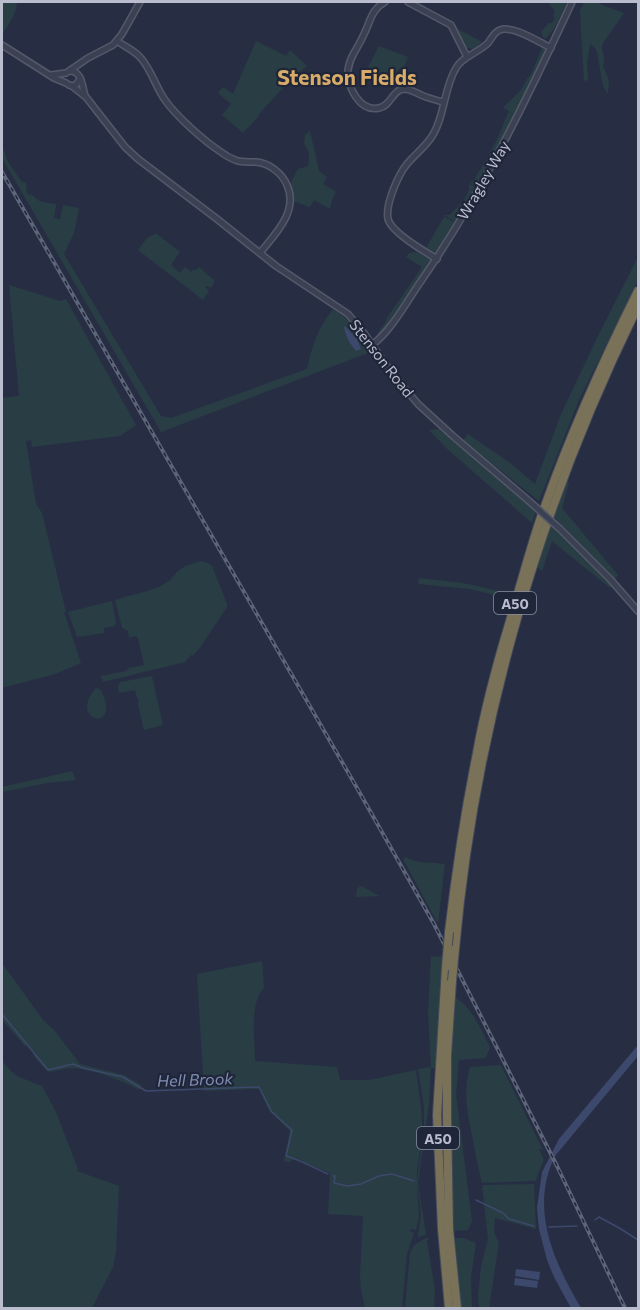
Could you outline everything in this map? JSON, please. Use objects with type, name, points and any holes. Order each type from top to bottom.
[{"type":"highway","name":"A50","points":[[449,1308],[442,1229],[437,1115],[449,932],[461,840],[477,753],[494,677],[540,521],[573,434],[615,337],[639,291]]},
{"type":"highway","name":"A50","points":[[457,1308],[449,1229],[447,1056],[455,949],[468,842],[480,771],[500,682],[546,525],[596,396],[639,306]]},
{"type":"street","points":[[88,58],[78,84],[69,84],[65,79],[68,72],[88,58],[110,47],[117,41],[141,2]]},
{"type":"street","points":[[385,2],[378,6],[372,14],[349,64],[349,84],[358,100],[366,106],[380,108],[387,105],[396,93],[403,89],[444,102]]},
{"type":"street","points":[[408,2],[451,25],[467,57]]},
{"type":"street","name":"Wragley Way","points":[[372,345],[397,316],[437,259],[502,147],[572,2]]},
{"type":"street","points":[[437,259],[416,247],[393,229],[389,222],[388,212],[401,173],[432,135],[456,68],[485,45],[496,32],[506,28],[551,48]]},
{"type":"street","points":[[117,41],[141,57],[171,108],[215,148],[237,160],[268,166],[277,171],[285,181],[290,196],[289,213],[260,253]]},
{"type":"street","name":"Stenson Road","points":[[2,45],[58,80],[69,84],[86,97],[130,153],[283,271],[348,314],[418,404],[560,529],[639,610]]},
{"type":"street","points":[[51,75],[75,71],[80,77]]},
{"type":"street","name":"Stenson Road","points":[[80,77],[86,97]]},
{"type":"shaded area","points":[[2,2],[17,2],[17,7],[2,35]]},
{"type":"shaded area","points":[[546,2],[567,2],[555,28],[544,39],[541,32],[555,18],[553,16],[555,11]]},
{"type":"shaded area","points":[[584,2],[598,2],[624,13],[603,43],[603,66],[609,81],[608,94],[603,86],[597,52],[590,44],[587,64],[588,80],[584,81],[580,11]]},
{"type":"shaded area","points":[[458,29],[482,42],[473,49],[464,47]]},
{"type":"shaded area","points":[[256,41],[286,56],[290,50],[307,66],[293,77],[243,133],[222,115],[231,104],[218,93],[223,87],[233,94]]},
{"type":"shaded area","points":[[379,46],[408,57],[404,67],[399,69],[389,81],[382,77],[379,82],[371,78],[370,73],[366,71]]},
{"type":"shaded area","points":[[543,46],[546,53],[495,155],[490,152],[509,111],[503,108],[521,90]]},
{"type":"shaded area","points":[[310,131],[319,171],[327,177],[323,184],[336,192],[330,209],[314,200],[310,207],[293,201],[290,184],[298,169],[308,166],[309,155],[304,144],[305,135]]},
{"type":"shaded area","points":[[2,145],[8,162],[22,182],[26,183],[27,194],[42,202],[56,204],[54,218],[60,219],[63,205],[79,208],[74,233],[64,254],[161,416],[171,418],[307,369],[316,338],[333,309],[356,328],[373,351],[161,432],[2,158]]},
{"type":"shaded area","points":[[490,153],[494,156],[477,187],[470,183]]},
{"type":"shaded area","points":[[469,184],[477,188],[456,222],[444,215],[450,215],[463,201],[468,193]]},
{"type":"shaded area","points":[[444,217],[456,223],[435,253],[426,248]]},
{"type":"shaded area","points":[[155,234],[180,252],[171,265],[180,273],[185,267],[191,272],[199,267],[214,280],[211,288],[205,287],[209,291],[203,300],[138,250],[148,237]]},
{"type":"shaded area","points":[[416,252],[430,259],[430,263],[379,336],[377,334],[386,319],[422,267],[406,257],[409,253]]},
{"type":"shaded area","points":[[638,257],[638,281],[579,400],[539,501],[463,441],[468,434],[510,463],[535,484],[561,414]]},
{"type":"shaded area","points":[[9,285],[60,301],[66,299],[136,425],[120,436],[32,447],[31,440],[26,441],[36,504],[42,513],[66,612],[64,612],[81,663],[55,674],[2,688],[2,398],[19,396]]},
{"type":"shaded area","points":[[439,429],[536,511],[532,523],[446,448],[429,430]]},
{"type":"shaded area","points":[[567,482],[569,483],[562,508],[618,575],[615,579],[554,517]]},
{"type":"shaded area","points":[[551,524],[613,585],[610,588],[552,541],[542,571],[536,566]]},
{"type":"shaded area","points":[[201,561],[212,566],[227,607],[199,649],[185,662],[103,682],[101,676],[144,665],[138,638],[136,636],[129,638],[128,631],[122,628],[115,600],[157,588],[169,581],[185,566]]},
{"type":"shaded area","points":[[419,578],[463,583],[503,592],[502,597],[470,589],[418,584]]},
{"type":"shaded area","points":[[112,601],[115,626],[104,628],[104,633],[77,637],[68,612]]},
{"type":"shaded area","points":[[152,676],[163,725],[144,730],[135,690],[119,693],[118,685],[121,682]]},
{"type":"shaded area","points":[[96,688],[101,690],[106,704],[105,713],[101,718],[90,715],[87,709],[89,699]]},
{"type":"shaded area","points":[[72,771],[76,780],[2,792],[2,787]]},
{"type":"shaded area","points":[[405,857],[420,862],[445,864],[438,924],[403,859]]},
{"type":"shaded area","points":[[360,886],[365,888],[380,896],[356,897]]},
{"type":"shaded area","points":[[444,954],[436,1068],[431,1068],[429,1104],[418,1183],[426,1235],[418,1237],[421,1214],[417,1181],[419,1217],[416,1230],[411,1229],[410,1231],[414,1233],[407,1254],[402,1308],[365,1308],[360,1275],[363,1216],[328,1214],[330,1173],[296,1158],[289,1162],[284,1161],[290,1131],[269,1111],[259,1089],[204,1091],[197,974],[262,961],[264,988],[256,1002],[255,1061],[337,1067],[340,1080],[369,1080],[416,1070],[422,1128],[417,1180],[424,1130],[424,1107],[418,1069],[431,1067],[428,1013],[431,956],[438,957]]},
{"type":"shaded area","points":[[2,963],[43,1020],[55,1031],[80,1064],[124,1075],[141,1085],[140,1090],[117,1079],[90,1071],[67,1068],[50,1072],[45,1069],[27,1044],[25,1046],[2,1020]]},
{"type":"shaded area","points":[[455,997],[471,1013],[490,1047],[486,1058],[459,1060],[456,1094],[472,1221],[468,1230],[454,1231],[450,1147]]},
{"type":"shaded area","points":[[2,1061],[19,1077],[42,1086],[56,1112],[77,1171],[119,1186],[116,1252],[113,1267],[92,1308],[2,1308]]},
{"type":"shaded area","points":[[501,1065],[543,1150],[539,1149],[544,1160],[536,1181],[482,1183],[467,1109],[467,1078],[470,1067]]},
{"type":"shaded area","points":[[534,1184],[536,1229],[495,1218],[494,1232],[499,1243],[489,1308],[479,1308],[481,1266],[488,1239],[482,1185]]},
{"type":"shaded area","points":[[429,1238],[427,1241],[435,1291],[434,1308],[405,1308],[410,1253],[414,1245]]},
{"type":"shaded area","points":[[455,1238],[464,1238],[476,1243],[471,1277],[472,1308],[461,1308]]},
{"type":"water","points":[[345,326],[357,339],[361,349],[356,351],[352,346]]},
{"type":"water","points":[[638,1045],[638,1056],[555,1156],[548,1176],[544,1196],[548,1235],[562,1272],[581,1308],[571,1308],[547,1260],[539,1229],[537,1208],[542,1172],[559,1139]]},
{"type":"water","points":[[516,1269],[540,1272],[539,1280],[515,1276]]},
{"type":"water","points":[[515,1278],[538,1281],[537,1288],[514,1285]]},
{"type":"waterway","name":"Hell Brook","points":[[2,1014],[48,1070],[73,1064],[123,1077],[146,1091],[259,1087],[272,1112],[292,1130],[286,1156],[328,1174]]},
{"type":"waterway","name":"Hell Brook","points":[[333,1176],[335,1176],[334,1183],[347,1186],[392,1174],[414,1181]]},
{"type":"waterway","name":"Hell Brook","points":[[476,1200],[503,1213],[509,1219],[534,1226]]},
{"type":"waterway","name":"Hell Brook","points":[[595,1220],[599,1217],[638,1240]]},
{"type":"waterway","name":"Hell Brook","points":[[549,1227],[577,1226]]},
{"type":"railway","points":[[2,172],[434,924],[557,1166],[625,1308]]},
{"type":"district","name":"Stenson Fields","points":[[347,76]]}]
